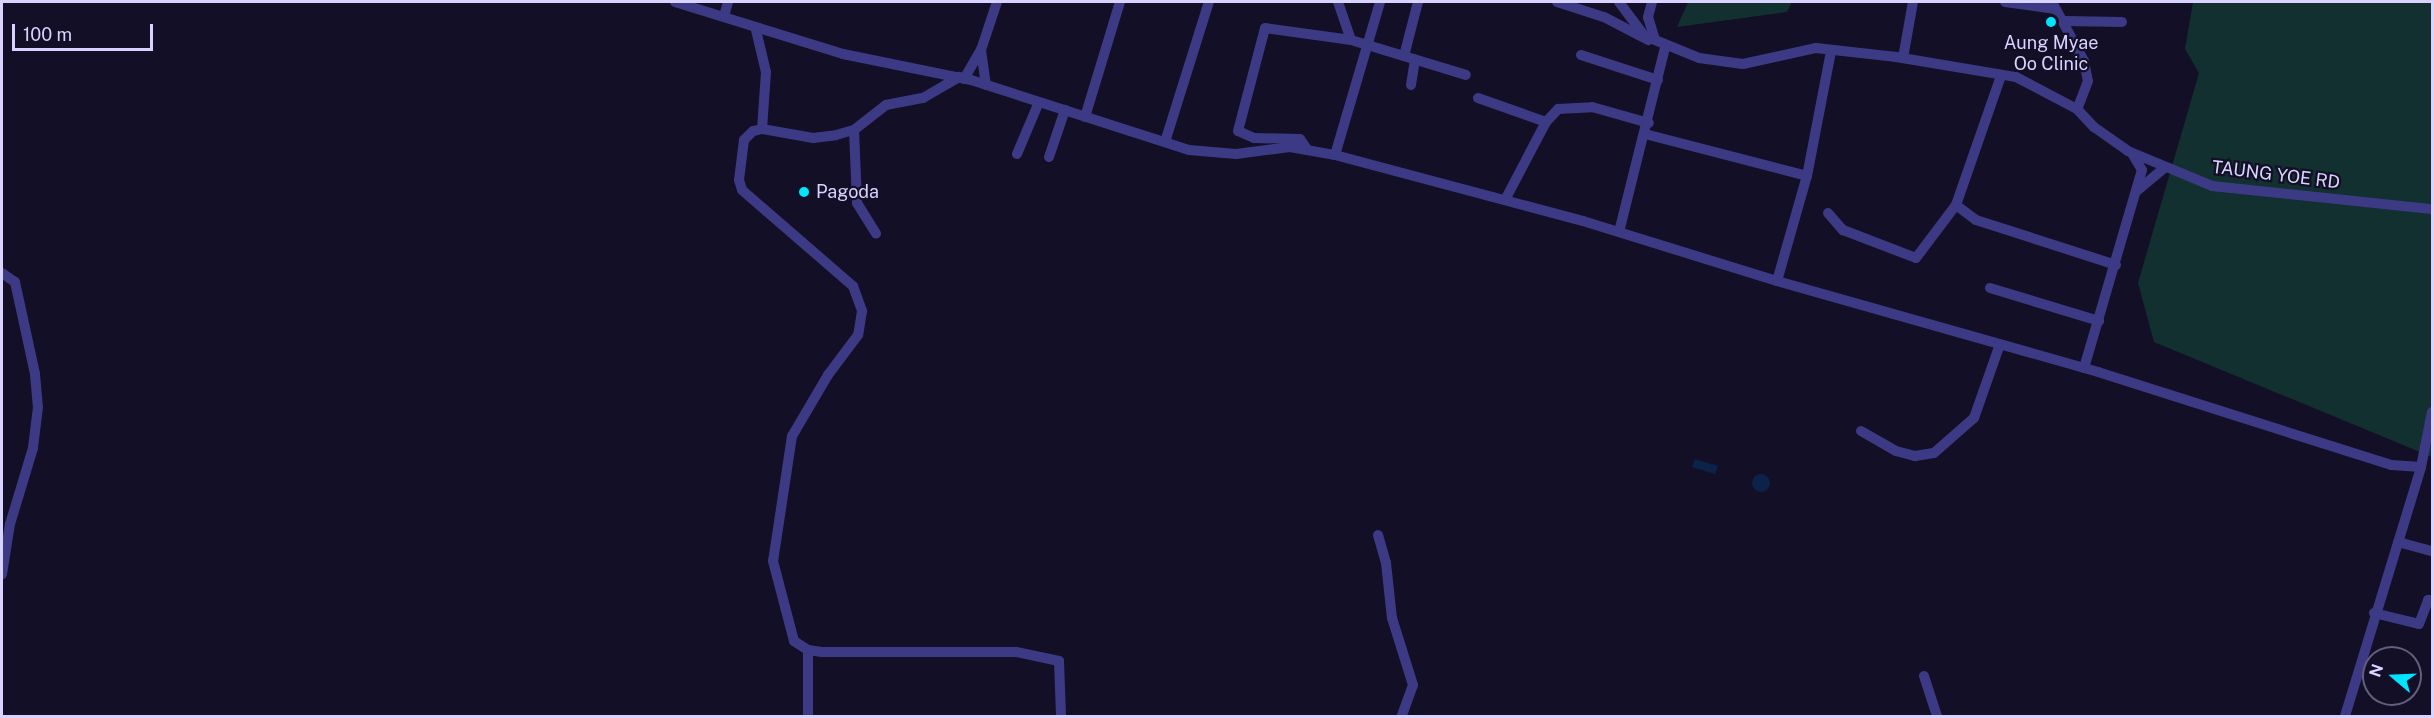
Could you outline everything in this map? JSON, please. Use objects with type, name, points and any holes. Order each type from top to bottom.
[{"type":"street","points":[[675,2],[724,16],[756,30],[843,54],[962,78],[1189,150],[1236,154],[1307,149],[1505,200],[1619,232],[1777,281],[2084,368],[2391,465],[2421,467]]},
{"type":"street","points":[[724,16],[728,2]]},
{"type":"street","points":[[997,2],[981,51],[962,78],[923,98],[886,105],[854,130],[813,138],[762,129],[753,131],[744,140],[739,180],[742,190],[853,286],[862,310],[858,335],[828,375],[792,436],[773,561],[794,640],[808,650],[1016,652],[1059,661],[1061,717]]},
{"type":"street","points":[[1085,117],[1120,2]]},
{"type":"street","points":[[1165,142],[1209,2]]},
{"type":"street","points":[[1338,2],[1351,40]]},
{"type":"street","points":[[1335,155],[1380,2]]},
{"type":"street","points":[[1411,86],[1410,57],[1418,2]]},
{"type":"street","name":"TAUNG YOE RD","points":[[1557,2],[1604,17],[1665,47],[1733,65],[1816,48],[1904,58],[2020,78],[2077,109],[2094,128],[2128,151],[2164,168],[2217,187],[2433,209]]},
{"type":"street","points":[[1619,2],[1651,40]]},
{"type":"street","points":[[1651,40],[1648,17],[1652,2]]},
{"type":"street","points":[[1904,58],[1912,2]]},
{"type":"street","points":[[2005,2],[2054,5],[2084,61],[2088,81],[2077,109]]},
{"type":"street","points":[[2064,21],[2122,22]]},
{"type":"street","points":[[1307,149],[1300,139],[1254,138],[1238,131],[1265,28],[1351,40],[1466,75]]},
{"type":"street","points":[[756,30],[766,72],[762,129]]},
{"type":"street","points":[[1619,232],[1647,128],[1665,47]]},
{"type":"street","points":[[981,51],[986,85]]},
{"type":"street","points":[[1777,281],[1807,176],[1831,51]]},
{"type":"street","points":[[1581,55],[1658,80]]},
{"type":"street","points":[[1828,213],[1843,230],[1916,258],[1956,205],[2001,76]]},
{"type":"street","points":[[1478,98],[1546,122]]},
{"type":"street","points":[[1017,154],[1039,102]]},
{"type":"street","points":[[1505,200],[1546,122],[1558,109],[1571,106],[1592,107],[1647,128],[1807,176]]},
{"type":"street","points":[[1049,157],[1065,110]]},
{"type":"street","points":[[854,130],[859,179],[857,203],[876,232]]},
{"type":"street","points":[[2084,368],[2142,170],[2138,159],[2128,151]]},
{"type":"street","points":[[2134,195],[2164,168]]},
{"type":"street","points":[[1956,205],[1976,219],[2116,265]]},
{"type":"street","points":[[2,273],[15,282],[35,374],[38,407],[33,448],[10,524],[2,574]]},
{"type":"street","points":[[1990,288],[2099,321]]},
{"type":"street","points":[[1861,431],[1896,451],[1915,456],[1934,453],[1974,418],[2000,344]]},
{"type":"street","points":[[2345,717],[2374,613],[2421,467],[2433,412]]},
{"type":"street","points":[[1378,535],[1386,563],[1392,618],[1413,686],[1402,717]]},
{"type":"street","points":[[2398,542],[2433,551]]},
{"type":"street","points":[[2374,613],[2419,624],[2427,600],[2433,602]]},
{"type":"street","points":[[808,650],[808,717]]},
{"type":"street","points":[[1924,676],[1937,717]]},
{"type":"green space","points":[[1688,2],[1792,2],[1787,12],[1677,27]]},
{"type":"green space","points":[[2193,2],[2432,2],[2432,457],[2154,342],[2138,283],[2199,73],[2185,49]]},
{"type":"water","points":[[1695,459],[1718,466],[1715,474],[1692,467]]},
{"type":"water","points":[[1761,474],[1767,477],[1770,483],[1767,489],[1761,492],[1755,489],[1752,483],[1755,477]]},
{"type":"place","name":"Aung Myae Oo Clinic","points":[[2051,22]]},
{"type":"place","name":"Pagoda","points":[[804,192]]}]
